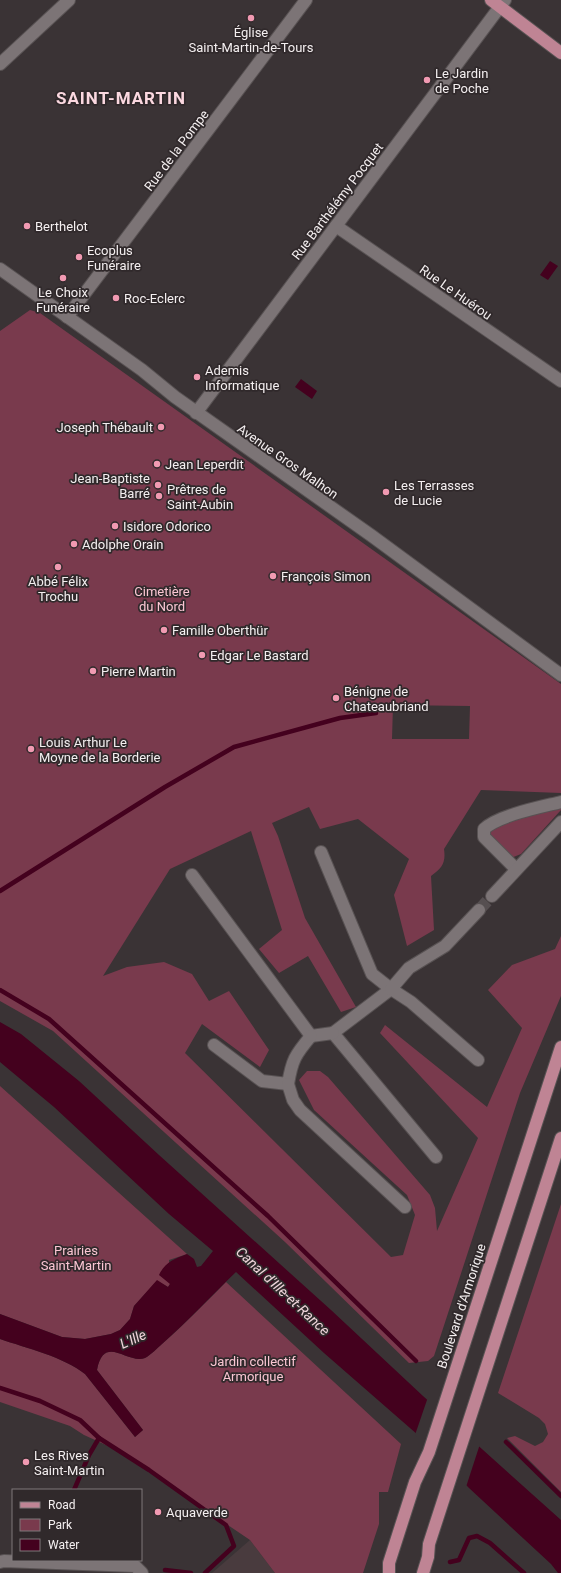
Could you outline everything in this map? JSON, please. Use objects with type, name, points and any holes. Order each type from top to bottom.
[{"type":"main road","points":[[498,2],[561,53]]},
{"type":"main road","name":"Boulevard d'Armorique","points":[[389,1573],[389,1563],[392,1552],[416,1479],[429,1452],[561,1047]]},
{"type":"main road","points":[[423,1573],[428,1558],[429,1544],[561,1138]]},
{"type":"street","points":[[0,64],[69,0]]},
{"type":"street","name":"Rue de la Pompe","points":[[67,317],[306,0]]},
{"type":"street","name":"Rue Barthélémy Pocquet","points":[[196,413],[336,226],[498,2]]},
{"type":"street","name":"Rue Le Huérou","points":[[336,226],[561,381]]},
{"type":"street","name":"Avenue Gros Malhon","points":[[0,269],[142,370],[175,398],[372,536],[561,675]]},
{"type":"street","points":[[516,869],[484,836],[484,829],[490,823],[561,802]]},
{"type":"street","points":[[492,896],[561,822]]},
{"type":"street","points":[[320,852],[372,974],[411,1002],[478,1060]]},
{"type":"street","points":[[192,875],[311,1036]]},
{"type":"street","points":[[405,1208],[300,1110],[293,1100],[288,1084],[291,1068],[296,1054],[311,1036],[333,1033],[391,989],[409,968],[444,946],[479,910]]},
{"type":"street","points":[[333,1033],[436,1157]]},
{"type":"street","points":[[214,1045],[262,1081],[288,1084]]},
{"type":"street","points":[[0,1562],[4,1560],[12,1560]]},
{"type":"street","points":[[26,1561],[135,1566],[142,1573]]},
{"type":"shaded area","points":[[250,1540],[275,1573],[212,1573]]},
{"type":"green space","name":"Cimetière du Nord","points":[[30,310],[40,313],[561,684],[561,793],[481,790],[444,849],[444,862],[431,876],[434,930],[407,946],[394,895],[409,859],[358,819],[320,829],[309,807],[272,823],[278,836],[305,918],[356,1007],[341,1012],[308,956],[279,973],[259,949],[282,930],[251,831],[170,869],[103,976],[127,967],[164,962],[192,974],[209,1001],[229,991],[269,1050],[260,1067],[202,1024],[185,1053],[391,1257],[403,1255],[415,1215],[407,1195],[314,1110],[299,1080],[307,1071],[320,1071],[328,1077],[430,1195],[435,1208],[437,1231],[478,1138],[380,1033],[385,1025],[487,1107],[522,1028],[488,990],[512,965],[555,949],[561,936],[561,996],[520,1093],[434,1356],[428,1361],[409,1363],[285,1242],[53,1031],[0,1001],[0,331]],"holes":[[[393,705],[470,706],[469,739],[392,739]]]},
{"type":"green space","points":[[561,805],[561,810],[521,854],[511,858],[490,835],[491,829],[494,827]]},
{"type":"green space","name":"Prairies Saint-Martin","points":[[0,1086],[187,1254],[169,1260],[170,1284],[168,1287],[157,1281],[134,1306],[130,1319],[120,1330],[111,1334],[85,1339],[62,1337],[0,1314]]},
{"type":"green space","points":[[561,1204],[561,1492],[507,1438],[515,1436],[535,1446],[543,1442],[548,1434],[545,1424],[539,1418],[498,1393]]},
{"type":"green space","name":"Jardin collectif Armorique","points":[[226,1282],[401,1444],[388,1492],[379,1492],[379,1524],[363,1573],[275,1573],[250,1540],[117,1450],[84,1435],[70,1426],[0,1402],[0,1339],[56,1358],[85,1374],[135,1437],[143,1430],[97,1370],[100,1359],[105,1354],[111,1352],[138,1359],[147,1357]]},
{"type":"water","points":[[550,261],[558,266],[548,280],[540,275]]},
{"type":"water","points":[[301,379],[317,391],[312,399],[295,387]]},
{"type":"water","points":[[0,1022],[21,1034],[79,1081],[331,1310],[423,1396],[561,1520],[561,1573],[558,1573],[551,1564],[469,1488],[418,1435],[324,1353],[236,1272],[147,1357],[138,1359],[111,1352],[105,1354],[100,1359],[97,1370],[143,1430],[135,1437],[85,1374],[56,1358],[0,1339],[0,1314],[62,1337],[85,1339],[111,1334],[120,1330],[130,1319],[134,1306],[157,1280],[168,1287],[170,1284],[159,1275],[167,1264],[174,1259],[187,1254],[194,1259],[197,1267],[201,1266],[213,1251],[169,1214],[54,1107],[0,1062]]},
{"type":"pier","points":[[428,1397],[480,1444],[466,1487],[415,1435]]},
{"type":"waterway","points":[[0,891],[165,787],[234,747],[340,718],[376,713]]},
{"type":"waterway","points":[[0,990],[49,1019],[268,1216],[416,1361]]},
{"type":"waterway","points":[[0,1388],[40,1401],[80,1420],[99,1438]]},
{"type":"waterway","points":[[74,1489],[89,1455],[99,1438],[149,1470],[226,1525],[234,1546],[205,1573]]},
{"type":"waterway","points":[[506,1442],[561,1496]]},
{"type":"waterway","points":[[450,1562],[459,1560],[469,1538],[477,1536],[490,1543],[524,1573]]},
{"type":"waterway","points":[[165,1570],[191,1573]]},
{"type":"tunnel","points":[[479,910],[492,896]]},
{"type":"place","name":"Église Saint-Martin-de-Tours","points":[[251,18]]},
{"type":"place","name":"Le Jardin de Poche","points":[[427,80]]},
{"type":"place","name":"Berthelot","points":[[27,226]]},
{"type":"place","name":"Ecoplus Funéraire","points":[[79,257]]},
{"type":"place","name":"Le Choix Funéraire","points":[[63,278]]},
{"type":"place","name":"Roc-Eclerc","points":[[116,298]]},
{"type":"place","name":"Ademis Informatique","points":[[197,377]]},
{"type":"place","name":"Joseph Thébault","points":[[161,427]]},
{"type":"place","name":"Jean Leperdit","points":[[157,464]]},
{"type":"place","name":"Jean-Baptiste Barré","points":[[158,485]]},
{"type":"place","name":"Les Terrasses de Lucie","points":[[386,492]]},
{"type":"place","name":"Prêtres de Saint-Aubin","points":[[159,496]]},
{"type":"place","name":"Isidore Odorico","points":[[115,526]]},
{"type":"place","name":"Adolphe Orain","points":[[74,544]]},
{"type":"place","name":"Abbé Félix Trochu","points":[[58,567]]},
{"type":"place","name":"François Simon","points":[[273,576]]},
{"type":"place","name":"Famille Oberthür","points":[[164,630]]},
{"type":"place","name":"Edgar Le Bastard","points":[[202,655]]},
{"type":"place","name":"Pierre Martin","points":[[93,671]]},
{"type":"place","name":"Bénigne de Chateaubriand","points":[[336,698]]},
{"type":"place","name":"Louis Arthur Le Moyne de la Borderie","points":[[31,749]]},
{"type":"place","name":"Les Rives Saint-Martin","points":[[26,1462]]},
{"type":"place","name":"Aquaverde","points":[[158,1512]]},
{"type":"district","name":"SAINT-MARTIN","points":[[121,98]]},
{"type":"water label","name":"Canal d'Ille-et-Rance","points":[[283,1291]]},
{"type":"water label","name":"L'Ille","points":[[133,1339]]}]
